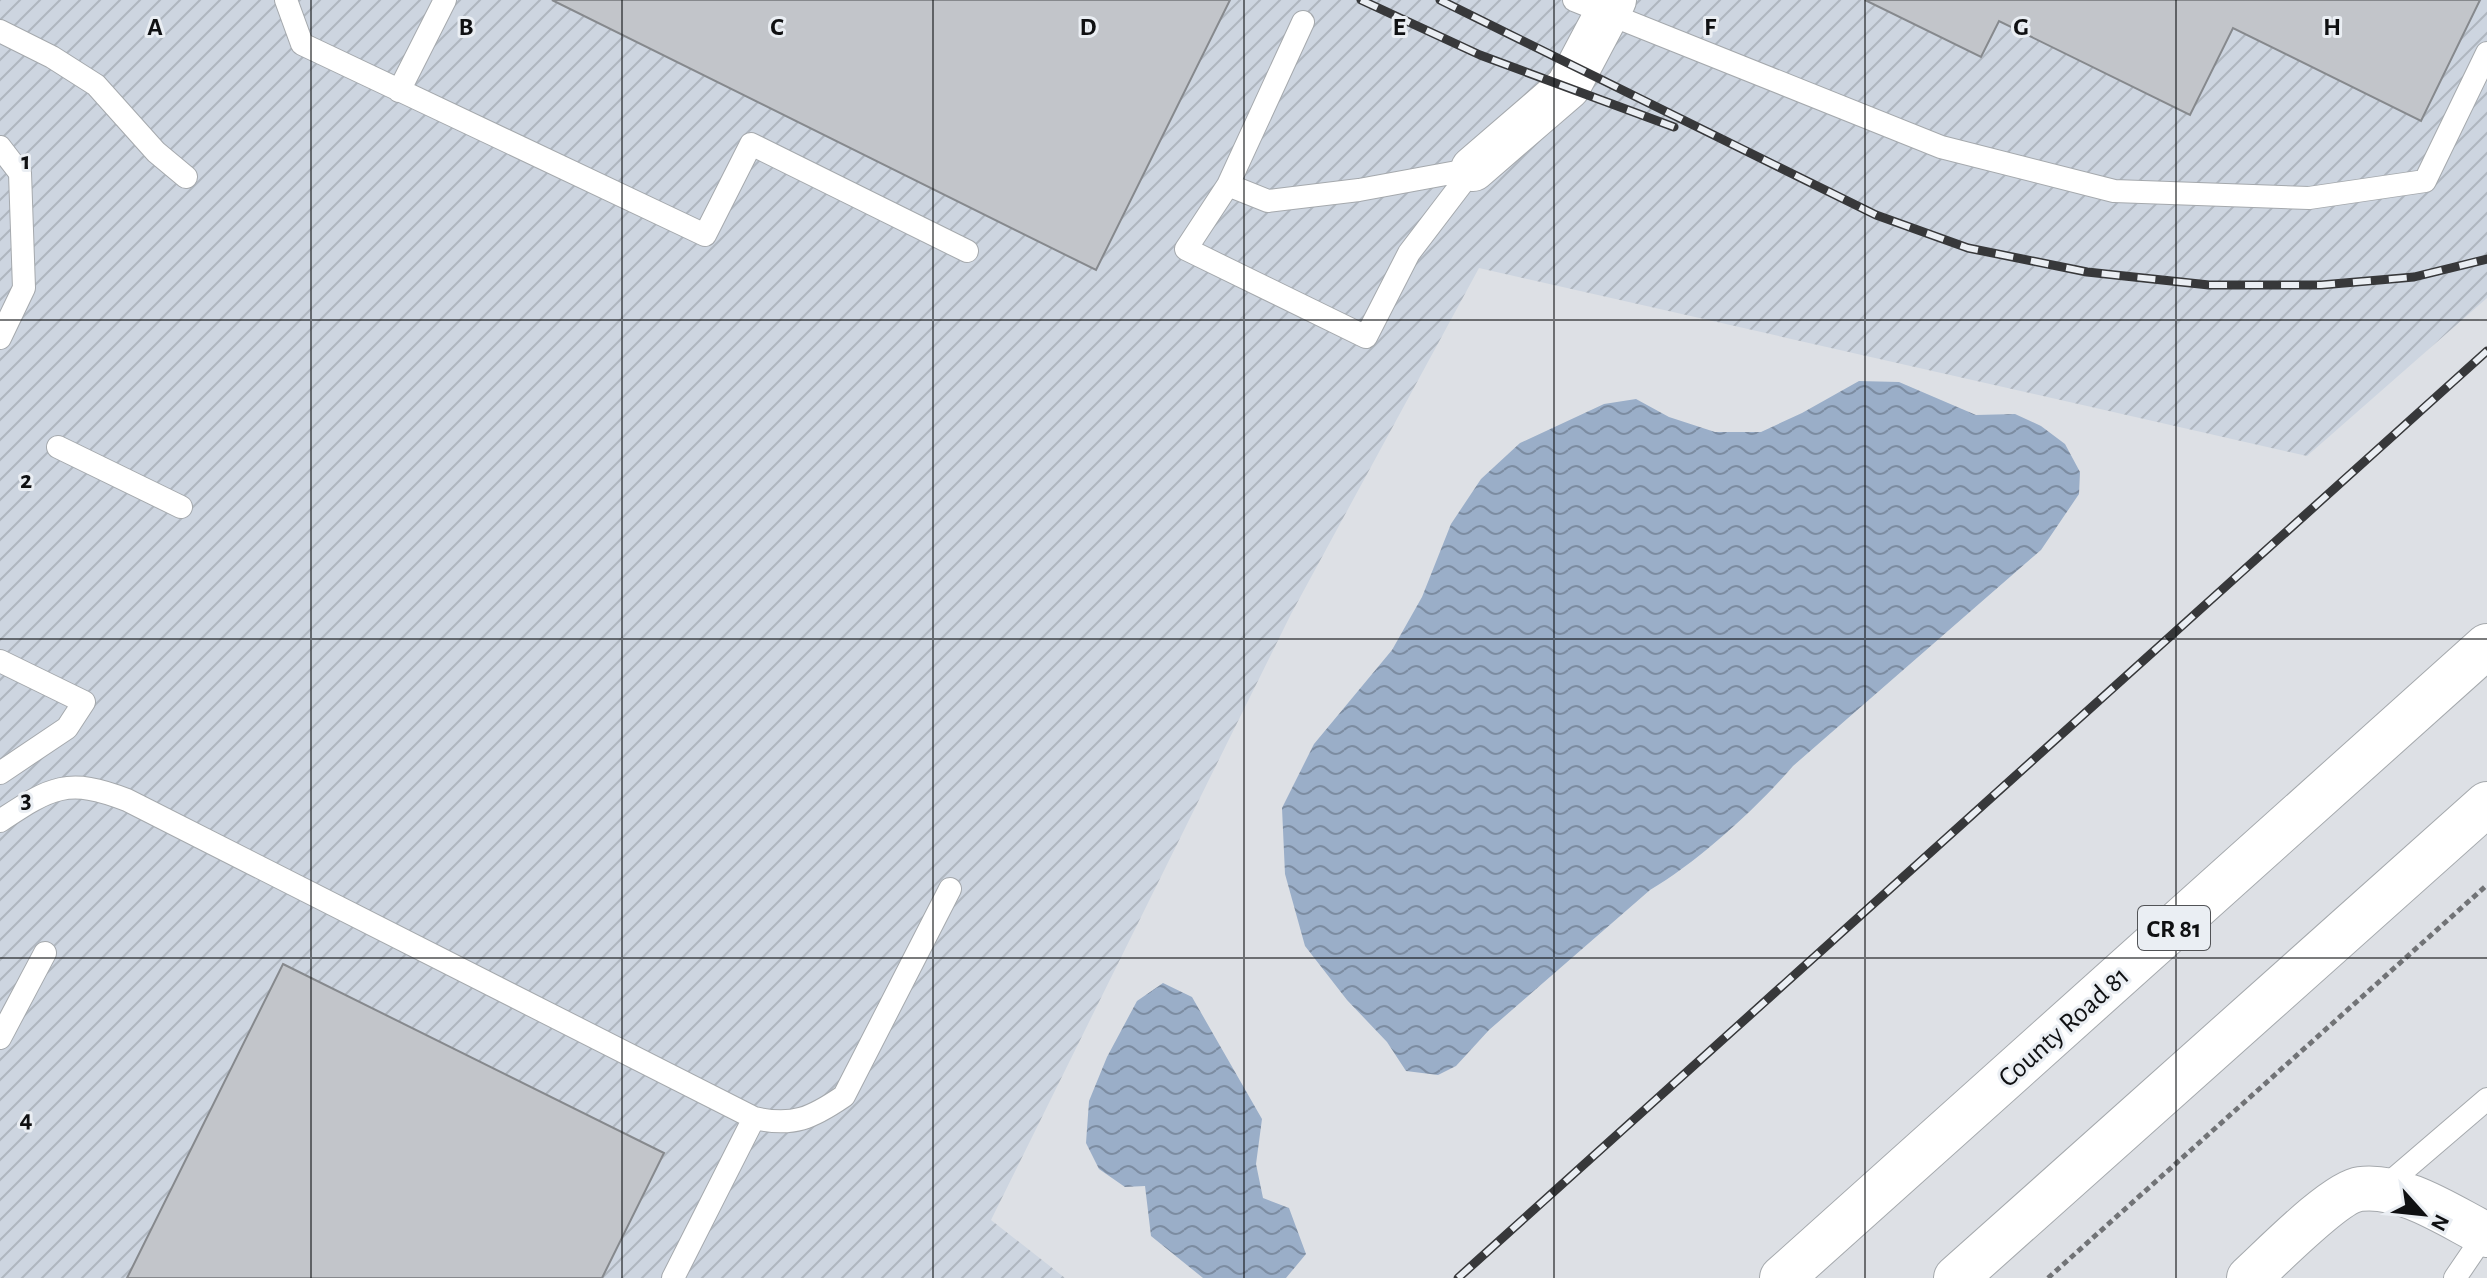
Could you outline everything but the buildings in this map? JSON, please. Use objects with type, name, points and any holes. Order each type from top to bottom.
[{"type":"main road","points":[[1473,169],[1568,87],[1598,5]]},
{"type":"main road","points":[[2388,736],[2487,621]]},
{"type":"main road","name":"County Road 81","points":[[1782,1278],[2487,646]]},
{"type":"main road","points":[[1956,1278],[2487,804]]},
{"type":"main road","points":[[2249,1278],[2327,1207],[2356,1189],[2381,1190],[2410,1197],[2486,1234]]},
{"type":"lane","points":[[286,0],[302,44],[705,235],[751,144],[967,251]]},
{"type":"lane","points":[[399,91],[445,0]]},
{"type":"lane","points":[[1598,5],[1941,147],[2114,191],[2309,198],[2425,181],[2487,53]]},
{"type":"lane","points":[[1303,22],[1228,185],[1186,249],[1366,337],[1409,253],[1473,169]]},
{"type":"lane","points":[[0,31],[52,57],[96,85],[156,152],[186,177]]},
{"type":"lane","points":[[0,147],[20,173],[24,288],[0,338]]},
{"type":"lane","points":[[1228,185],[1268,201],[1359,190],[1473,169]]},
{"type":"lane","points":[[58,447],[181,507]]},
{"type":"lane","points":[[0,661],[84,702],[67,728],[0,773]]},
{"type":"lane","points":[[0,821],[33,799],[54,790],[77,786],[98,789],[127,800],[754,1118],[777,1123],[817,1114],[844,1096],[950,889]]},
{"type":"lane","points":[[0,1038],[45,953]]},
{"type":"lane","points":[[2381,1190],[2487,1099]]},
{"type":"lane","points":[[673,1278],[754,1118]]},
{"type":"lane","points":[[2455,1278],[2486,1234]]},
{"type":"path","points":[[2048,1278],[2487,885]]},
{"type":"shaded area","points":[[0,0],[2487,0],[2487,298],[2307,456],[1479,268],[1291,614],[991,1220],[1065,1278],[0,1278]]},
{"type":"water","points":[[1859,381],[1899,382],[1976,415],[2015,414],[2041,426],[2065,444],[2080,472],[2079,494],[2041,550],[1793,766],[1726,833],[1688,865],[1650,890],[1489,1030],[1456,1066],[1438,1075],[1406,1071],[1387,1042],[1347,1000],[1305,946],[1285,874],[1282,808],[1314,744],[1392,650],[1422,597],[1451,524],[1481,479],[1520,443],[1604,404],[1636,399],[1669,417],[1715,432],[1761,432]]},
{"type":"water","points":[[1163,983],[1192,997],[1262,1119],[1256,1164],[1263,1198],[1289,1208],[1306,1254],[1286,1278],[1203,1278],[1151,1236],[1145,1186],[1125,1187],[1099,1169],[1086,1143],[1089,1101],[1107,1057],[1137,1001]]},
{"type":"railway","points":[[1361,0],[1480,55],[1674,127]]},
{"type":"railway","points":[[1440,0],[1876,215],[1968,248],[2087,272],[2209,285],[2321,285],[2414,277],[2487,259]]},
{"type":"railway","points":[[1458,1278],[2487,351]]}]
